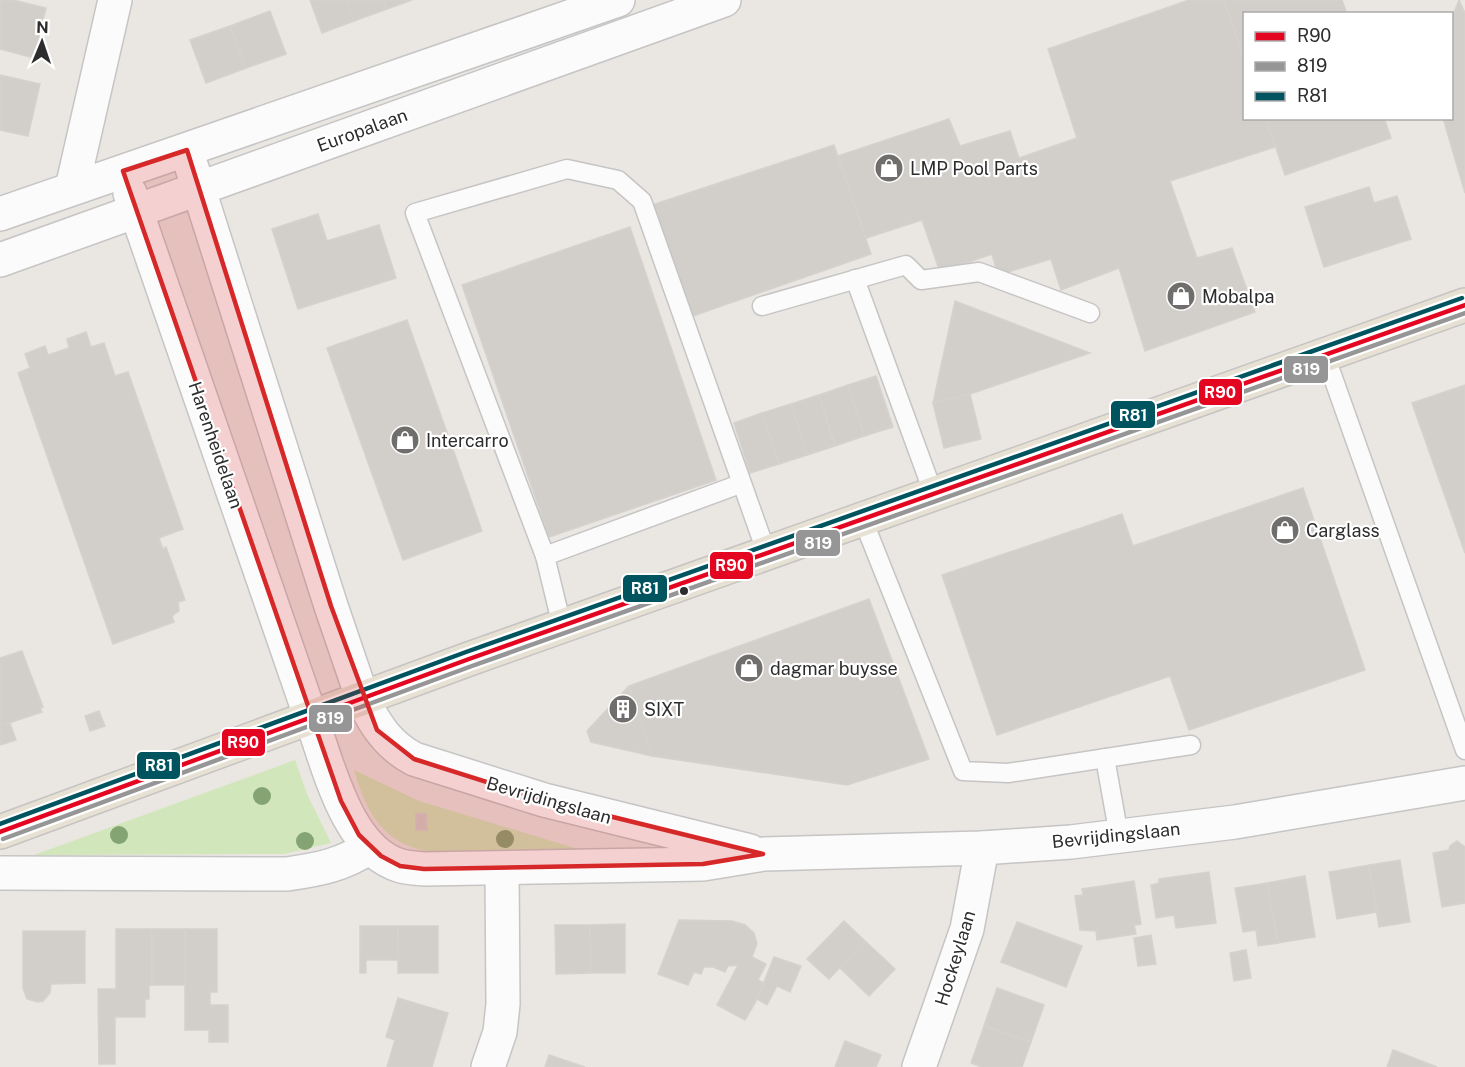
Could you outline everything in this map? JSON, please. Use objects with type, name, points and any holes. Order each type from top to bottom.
[{"type":"main road","points":[[0,832],[562,626],[1465,305]]},
{"type":"street","points":[[72,188],[115,0]]},
{"type":"street","name":"Europalaan","points":[[0,214],[618,0]]},
{"type":"street","points":[[627,0],[629,35]]},
{"type":"street","name":"Europalaan","points":[[0,260],[137,213],[724,0]]},
{"type":"street","points":[[187,150],[331,606],[363,700]]},
{"type":"street","name":"Harenheidelaan","points":[[123,171],[311,718]]},
{"type":"street","name":"Bevrijdingslaan","points":[[363,700],[377,730],[400,752],[414,759],[544,800],[764,854]]},
{"type":"street","name":"Bevrijdingslaan","points":[[311,718],[341,801],[359,835],[381,856],[400,866],[424,869],[703,864],[764,854],[982,848],[1119,836],[1235,822],[1465,783]]},
{"type":"street","points":[[0,873],[287,874],[314,870],[352,859],[370,847]]},
{"type":"street","name":"Hockeylaan","points":[[919,1067],[967,929],[982,848]]},
{"type":"street","points":[[488,1067],[500,1032],[503,1004],[502,869]]},
{"type":"lane","points":[[562,626],[545,556],[415,213],[567,169],[618,180],[642,201],[767,555]]},
{"type":"lane","points":[[762,306],[906,265],[921,280],[979,272],[1090,313]]},
{"type":"lane","points":[[855,279],[934,495]]},
{"type":"lane","points":[[1325,355],[1465,750]]},
{"type":"lane","points":[[545,556],[741,484]]},
{"type":"lane","points":[[863,520],[963,771],[1008,773],[1191,745]]},
{"type":"lane","points":[[1105,758],[1119,836]]},
{"type":"highlighted area","points":[[187,150],[331,606],[377,730],[414,759],[544,800],[763,854],[703,864],[424,869],[400,866],[381,856],[359,835],[341,801],[123,171]]},
{"type":"green space","points":[[295,760],[307,794],[331,843],[284,854],[34,855]]},
{"type":"green space","points":[[354,770],[419,801],[578,849],[431,852],[414,848],[389,834],[379,824],[371,813]]},
{"type":"building","points":[[0,0],[13,0],[46,8],[34,58],[0,49]]},
{"type":"building","points":[[310,0],[346,0],[354,21],[322,33]]},
{"type":"building","points":[[346,0],[384,0],[387,9],[354,21]]},
{"type":"building","points":[[384,0],[412,0],[387,9]]},
{"type":"building","points":[[1189,0],[1224,0],[1243,55],[1243,120],[1267,120],[1275,147],[1170,181],[1197,258],[1232,248],[1255,312],[1145,351],[1119,268],[1061,290],[1051,259],[998,275],[992,254],[940,272],[922,220],[866,238],[838,156],[949,119],[960,146],[1010,131],[1019,158],[1077,138],[1048,49]]},
{"type":"building","points":[[1224,0],[1342,0],[1346,12],[1243,12],[1243,55]]},
{"type":"building","points":[[1459,0],[1465,13],[1465,193],[1444,120],[1453,120],[1453,15]]},
{"type":"building","points":[[270,11],[286,54],[246,68],[230,26]]},
{"type":"building","points":[[230,26],[246,68],[206,83],[190,40]]},
{"type":"building","points":[[0,75],[40,84],[28,136],[0,130]]},
{"type":"building","points":[[1267,120],[1385,120],[1391,138],[1285,175]]},
{"type":"building","points":[[834,145],[871,254],[687,318],[652,205]]},
{"type":"building","points":[[1369,187],[1374,203],[1397,196],[1411,239],[1324,267],[1305,207]]},
{"type":"building","points":[[318,214],[327,241],[379,225],[396,278],[298,309],[272,229]]},
{"type":"building","points":[[630,227],[716,480],[549,537],[462,285]]},
{"type":"building","points":[[955,301],[1090,353],[970,394],[933,403]]},
{"type":"building","name":"Intercarro","points":[[407,320],[482,531],[403,560],[327,348]]},
{"type":"building","points":[[86,332],[91,347],[104,343],[115,376],[128,372],[183,529],[159,538],[163,549],[166,547],[185,600],[178,602],[179,611],[172,616],[174,622],[113,644],[18,373],[30,368],[25,354],[45,346],[48,355],[69,348],[67,339]]},
{"type":"building","points":[[876,376],[893,427],[864,436],[848,385]]},
{"type":"building","points":[[848,385],[864,436],[835,446],[819,395]]},
{"type":"building","points":[[1465,385],[1465,553],[1412,403]]},
{"type":"building","points":[[970,394],[981,439],[944,448],[933,403]]},
{"type":"building","points":[[819,395],[835,446],[807,455],[791,404]]},
{"type":"building","points":[[791,404],[807,455],[779,464],[762,413]]},
{"type":"building","points":[[762,413],[779,464],[750,473],[734,423]]},
{"type":"building","points":[[1303,488],[1365,670],[1189,730],[1170,676],[997,735],[942,575],[1122,514],[1133,546]]},
{"type":"building","points":[[869,599],[929,759],[847,785],[652,756],[629,686]]},
{"type":"building","points":[[22,651],[43,707],[40,708],[42,712],[0,726],[0,658]]},
{"type":"building","name":"SIXT","points":[[629,686],[652,756],[591,742],[587,731]]},
{"type":"building","points":[[99,711],[105,726],[90,731],[85,716]]},
{"type":"building","points":[[10,723],[16,740],[0,745],[0,726]]},
{"type":"building","points":[[416,814],[426,814],[427,830],[416,830]]},
{"type":"building","points":[[1457,841],[1465,847],[1465,903],[1442,907],[1433,853],[1449,850],[1450,846]]},
{"type":"building","points":[[1400,860],[1410,922],[1379,927],[1369,865]]},
{"type":"building","points":[[1369,865],[1377,912],[1337,919],[1329,872]]},
{"type":"building","points":[[1209,872],[1216,923],[1176,928],[1174,915],[1156,918],[1151,885],[1159,883],[1159,879]]},
{"type":"building","points":[[1305,876],[1315,937],[1278,943],[1267,883]]},
{"type":"building","points":[[1134,881],[1141,924],[1134,925],[1136,934],[1097,940],[1096,931],[1080,930],[1075,896],[1083,895],[1082,889]]},
{"type":"building","points":[[1267,883],[1278,943],[1258,946],[1256,930],[1243,932],[1235,888]]},
{"type":"building","points":[[679,920],[732,921],[745,925],[754,933],[757,944],[752,957],[766,964],[758,980],[766,984],[745,1020],[717,1005],[738,965],[728,966],[725,972],[713,967],[704,967],[701,974],[694,972],[688,985],[658,974]]},
{"type":"building","points":[[844,921],[865,941],[829,979],[807,959]]},
{"type":"building","points":[[1017,922],[1082,946],[1066,987],[1001,962]]},
{"type":"building","points":[[625,924],[625,973],[591,973],[590,925]]},
{"type":"building","points":[[555,925],[590,925],[591,973],[556,974]]},
{"type":"building","points":[[360,926],[398,926],[399,960],[366,960],[366,973],[360,973]]},
{"type":"building","points":[[398,926],[438,926],[438,973],[398,973]]},
{"type":"building","points":[[116,929],[152,929],[152,985],[149,985],[149,999],[145,999],[145,1017],[115,1017],[115,1064],[99,1064],[98,989],[116,989]]},
{"type":"building","points":[[152,929],[185,929],[185,985],[152,985]]},
{"type":"building","points":[[185,929],[217,929],[217,992],[210,992],[210,1005],[228,1005],[228,1042],[209,1042],[209,1030],[185,1030]]},
{"type":"building","points":[[23,931],[85,931],[85,983],[51,984],[50,993],[43,1001],[27,999],[23,988]]},
{"type":"building","points":[[1151,935],[1156,964],[1138,966],[1134,938]]},
{"type":"building","points":[[865,941],[895,969],[869,996],[840,968]]},
{"type":"building","points":[[1246,950],[1251,978],[1234,981],[1230,953]]},
{"type":"building","points":[[774,957],[801,966],[790,992],[777,986],[767,1005],[757,999]]},
{"type":"building","points":[[997,988],[1044,1005],[1031,1042],[984,1026]]},
{"type":"building","points":[[398,998],[448,1013],[432,1067],[387,1067],[395,1040],[386,1037]]},
{"type":"building","points":[[984,1026],[1031,1042],[1022,1067],[982,1067],[971,1063]]},
{"type":"building","points":[[845,1041],[881,1055],[876,1067],[835,1067]]},
{"type":"building","points":[[1393,1050],[1437,1067],[1387,1067]]},
{"type":"building","points":[[549,1055],[585,1067],[545,1067]]},
{"type":"transit line","name":"R81","points":[[0,824],[466,652],[1462,298]]},
{"type":"transit line","name":"R90","points":[[0,832],[469,659],[1465,305]]},
{"type":"transit line","name":"819","points":[[3,839],[472,666],[1465,313]]},
{"type":"place","name":"LMP Pool Parts","points":[[889,168]]},
{"type":"place","name":"Mobalpa","points":[[1181,296]]},
{"type":"place","name":"Intercarro","points":[[405,440]]},
{"type":"place","name":"Carglass","points":[[1285,530]]},
{"type":"place","name":"dagmar buysse","points":[[749,668]]},
{"type":"place","name":"SIXT","points":[[623,709]]}]
